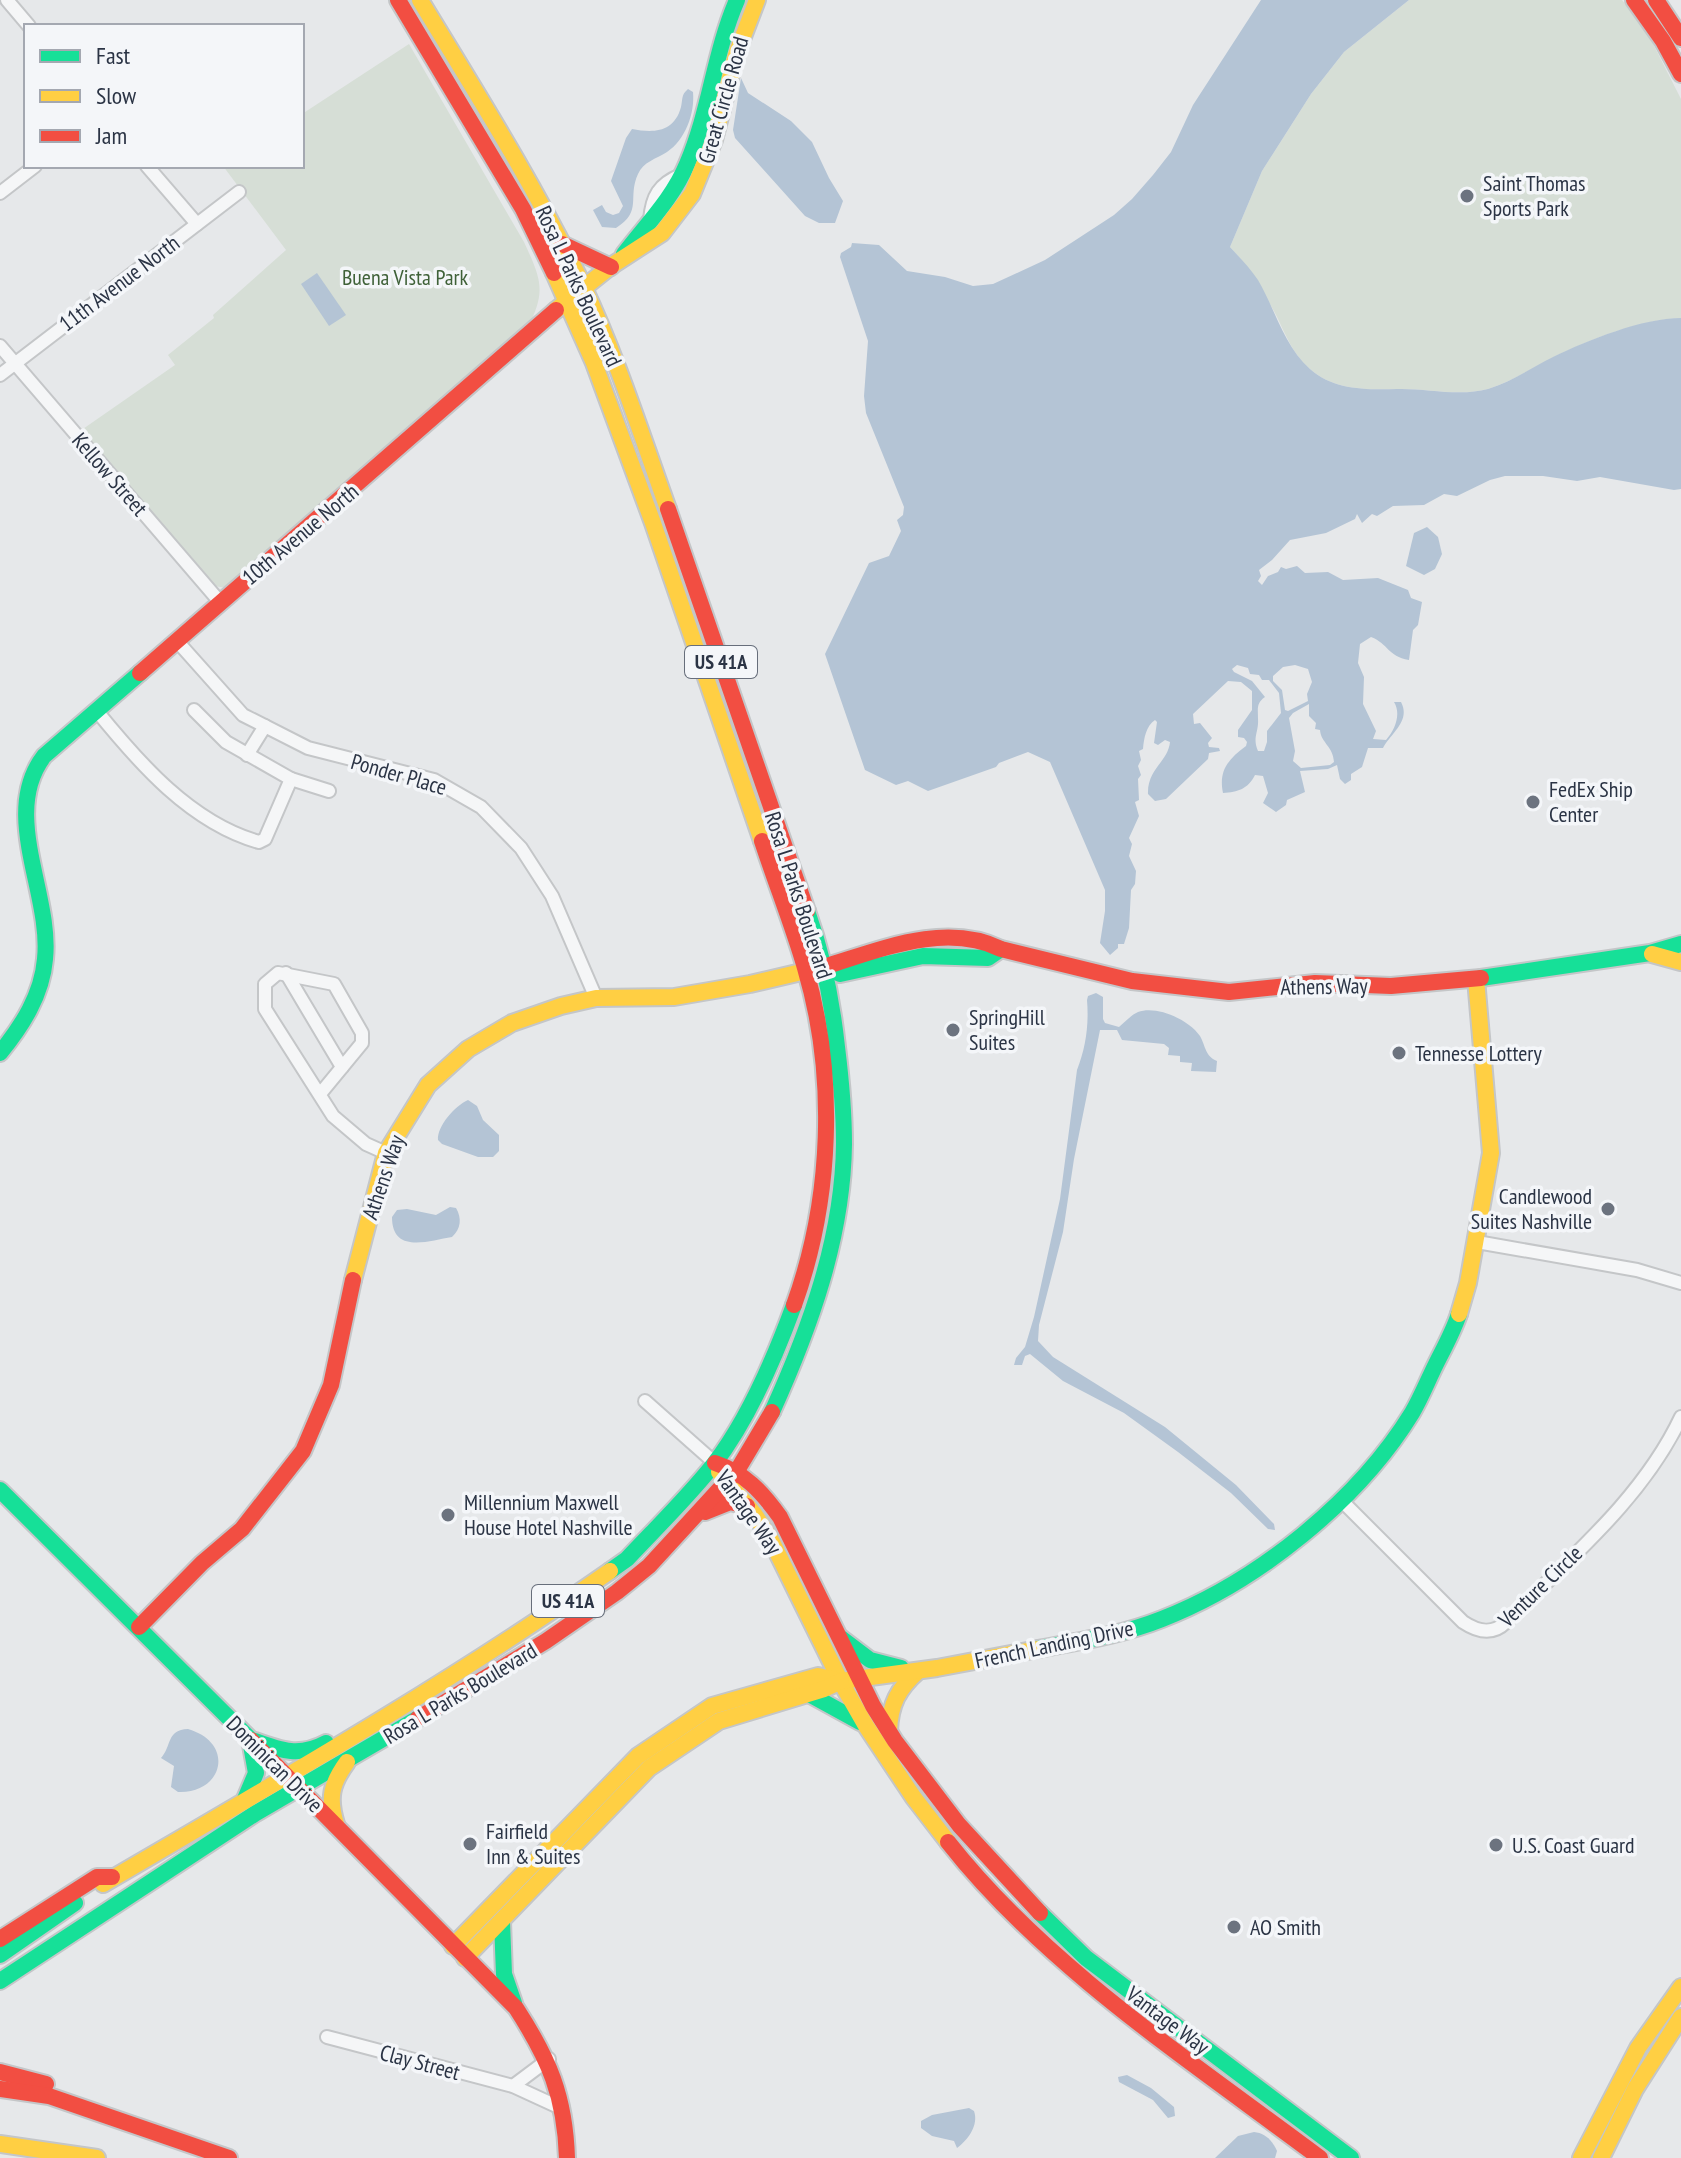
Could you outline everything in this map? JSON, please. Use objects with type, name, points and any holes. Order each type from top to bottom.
[{"type":"main road","name":"Rosa L Parks Boulevard","points":[[0,1955],[112,1877],[286,1777],[557,1608],[627,1559],[715,1463],[757,1393],[779,1347],[804,1278],[818,1216],[825,1168],[825,1093],[819,1032],[806,970],[649,510],[604,387],[523,209],[398,0]]},
{"type":"main road","name":"Rosa L Parks Boulevard","points":[[0,1981],[256,1813],[546,1641],[631,1582],[738,1469],[769,1419],[796,1359],[822,1282],[836,1220],[844,1147],[843,1112],[832,1008],[810,919],[673,522],[584,288],[534,189],[420,0]]},
{"type":"main road","name":"Great Circle Road","points":[[614,264],[681,175],[695,145],[720,43],[737,0]]},
{"type":"main road","name":"Great Circle Road","points":[[584,288],[614,264],[659,236],[699,181],[720,125],[743,28],[757,0]]},
{"type":"main road","points":[[1634,0],[1663,41],[1681,74]]},
{"type":"main road","points":[[1656,0],[1681,38]]},
{"type":"main road","points":[[562,244],[580,255],[614,264]]},
{"type":"main road","name":"10th Avenue North","points":[[0,1053],[32,1004],[46,949],[39,909],[13,833],[14,807],[22,785],[36,764],[584,288]]},
{"type":"main road","name":"Athens Way","points":[[139,1627],[202,1563],[242,1529],[303,1451],[331,1385],[360,1248],[386,1153],[428,1085],[468,1049],[512,1023],[596,998],[674,997],[750,984],[926,938],[983,940],[1001,949],[1132,981],[1229,992],[1315,983],[1391,986],[1476,979],[1650,953],[1681,944]]},
{"type":"main road","name":"Athens Way","points":[[1650,953],[1681,962]]},
{"type":"main road","name":"French Landing Drive","points":[[453,1946],[638,1756],[676,1728],[806,1687],[818,1676],[849,1680],[918,1671],[1116,1634],[1160,1620],[1195,1605],[1255,1571],[1342,1501],[1380,1459],[1413,1412],[1456,1323],[1477,1242],[1491,1153],[1476,979]]},
{"type":"main road","name":"Vantage Way","points":[[715,1463],[738,1469],[780,1517],[836,1634],[849,1680],[868,1728],[934,1825],[970,1868],[1032,1931],[1094,1985],[1320,2158]]},
{"type":"main road","name":"Vantage Way","points":[[715,1463],[725,1484],[769,1534],[811,1619],[849,1680],[928,1788],[1022,1895],[1086,1958],[1351,2158]]},
{"type":"main road","name":"Dominican Drive","points":[[0,1490],[516,2008],[545,2052],[558,2084],[567,2158]]},
{"type":"main road","points":[[689,1523],[714,1506],[727,1502],[747,1506]]},
{"type":"main road","points":[[477,1683],[484,1666],[518,1644],[557,1608]]},
{"type":"main road","points":[[811,1619],[817,1649],[814,1668],[806,1687],[868,1728]]},
{"type":"main road","points":[[836,1634],[870,1660],[918,1671]]},
{"type":"main road","points":[[889,1732],[889,1711],[894,1696],[918,1671]]},
{"type":"main road","name":"French Landing Drive","points":[[465,1958],[649,1768],[716,1713]]},
{"type":"main road","points":[[249,1740],[294,1755],[313,1751],[361,1722],[376,1721]]},
{"type":"main road","points":[[245,1799],[258,1771],[249,1740]]},
{"type":"main road","points":[[337,1826],[330,1807],[329,1791],[348,1760]]},
{"type":"main road","points":[[535,1862],[549,1874]]},
{"type":"main road","points":[[0,1939],[97,1877],[112,1877]]},
{"type":"main road","points":[[502,1922],[504,1974],[516,2008]]},
{"type":"main road","points":[[1581,2158],[1626,2068],[1652,2025],[1681,1987]]},
{"type":"main road","points":[[1601,2158],[1635,2089],[1681,2017]]},
{"type":"main road","points":[[0,2072],[43,2082],[96,2112]]},
{"type":"main road","points":[[0,2089],[49,2096],[229,2158]]},
{"type":"main road","points":[[0,2144],[97,2158]]},
{"type":"street","points":[[7,0],[27,24]]},
{"type":"street","points":[[0,193],[32,168]]},
{"type":"street","points":[[149,168],[197,224]]},
{"type":"street","name":"11th Avenue North","points":[[0,375],[239,192]]},
{"type":"street","name":"Kellow Street","points":[[0,346],[220,602]]},
{"type":"street","name":"Ponder Place","points":[[177,641],[243,715],[308,748],[434,780],[481,807],[521,848],[552,896],[596,998]]},
{"type":"street","points":[[96,710],[159,780],[198,812],[251,840],[259,842],[265,839],[291,779]]},
{"type":"street","points":[[194,710],[226,742],[247,755],[291,779],[329,791]]},
{"type":"street","points":[[247,755],[265,726]]},
{"type":"street","points":[[320,1094],[362,1043],[362,1033],[334,984],[278,973],[265,984],[265,1009],[333,1116],[366,1144],[386,1153]]},
{"type":"street","points":[[286,973],[342,1067]]},
{"type":"street","points":[[1477,1242],[1637,1270],[1681,1283]]},
{"type":"street","points":[[645,1401],[715,1463]]},
{"type":"street","name":"Venture Circle","points":[[1342,1501],[1463,1622],[1476,1630],[1495,1630],[1636,1490],[1681,1417]]},
{"type":"street","name":"Clay Street","points":[[327,2037],[513,2086],[563,2109]]},
{"type":"street","points":[[513,2086],[545,2052]]},
{"type":"green space","name":"Saint Thomas Sports Park","points":[[1409,0],[1622,0],[1646,30],[1681,99],[1681,318],[1649,322],[1599,337],[1505,383],[1477,391],[1374,389],[1340,385],[1319,376],[1298,357],[1260,287],[1230,247],[1262,171],[1311,94],[1344,52]]},
{"type":"green space","name":"Buena Vista Park","points":[[409,44],[524,242],[538,276],[539,295],[527,329],[227,588],[214,586],[80,431],[175,365],[168,355],[214,318],[213,315],[286,250],[224,168],[304,168],[304,113]]},
{"type":"water","points":[[1261,0],[1409,0],[1344,52],[1311,94],[1262,171],[1230,247],[1258,280],[1301,360],[1319,376],[1351,387],[1454,392],[1488,389],[1599,337],[1650,322],[1681,318],[1681,489],[1600,477],[1577,481],[1543,476],[1505,476],[1457,496],[1444,494],[1424,505],[1393,506],[1377,516],[1372,514],[1362,523],[1357,514],[1355,519],[1326,533],[1290,540],[1259,570],[1261,576],[1258,581],[1262,585],[1268,576],[1278,572],[1281,567],[1297,566],[1305,573],[1328,572],[1343,580],[1378,578],[1408,590],[1411,598],[1422,602],[1418,625],[1413,630],[1409,660],[1396,656],[1371,637],[1360,644],[1358,663],[1364,677],[1363,704],[1376,731],[1373,739],[1386,740],[1392,731],[1397,716],[1394,702],[1401,702],[1402,721],[1383,748],[1368,748],[1362,767],[1351,774],[1351,780],[1345,784],[1340,779],[1337,765],[1328,769],[1300,771],[1305,792],[1287,800],[1286,805],[1276,812],[1263,803],[1268,793],[1263,776],[1255,775],[1242,789],[1223,793],[1224,771],[1247,742],[1238,737],[1238,730],[1252,710],[1252,691],[1241,682],[1228,681],[1193,714],[1194,724],[1200,723],[1212,738],[1209,747],[1219,748],[1220,751],[1209,753],[1208,759],[1166,799],[1155,801],[1148,794],[1149,785],[1170,742],[1154,743],[1155,720],[1148,729],[1143,749],[1139,751],[1141,775],[1138,779],[1139,800],[1135,802],[1139,816],[1129,838],[1132,844],[1129,856],[1136,871],[1131,890],[1129,928],[1124,944],[1118,944],[1110,955],[1100,943],[1105,890],[1050,762],[1028,752],[928,791],[908,781],[896,785],[865,770],[825,654],[869,563],[889,556],[901,531],[897,520],[903,515],[904,507],[866,413],[864,396],[868,341],[840,257],[852,243],[879,245],[907,271],[945,277],[973,286],[993,284],[1045,260],[1114,215],[1132,199],[1171,152],[1193,105]],"holes":[[[1237,665],[1248,668],[1250,674],[1269,680],[1279,693],[1281,713],[1267,731],[1264,751],[1258,751],[1256,739],[1258,706],[1265,697],[1252,681],[1232,669]],[[1295,665],[1308,669],[1312,682],[1307,694],[1308,701],[1288,711],[1285,710],[1282,690],[1273,681],[1273,676],[1283,667]],[[1309,704],[1309,716],[1332,752],[1334,762],[1301,768],[1293,761],[1295,751],[1289,718]]]},
{"type":"water","points":[[741,78],[748,93],[791,121],[812,142],[843,201],[835,223],[819,223],[805,216],[735,138],[733,130]]},
{"type":"water","points":[[688,89],[693,92],[693,100],[684,134],[667,152],[640,170],[632,210],[624,222],[616,228],[602,227],[593,210],[602,205],[606,212],[613,215],[619,213],[623,206],[611,181],[626,138],[632,129],[655,131],[668,126],[678,116],[683,95]]},
{"type":"water","points":[[317,273],[346,315],[329,326],[301,284]]},
{"type":"water","points":[[1427,527],[1438,537],[1442,554],[1435,569],[1424,575],[1406,566],[1414,533]]},
{"type":"water","points":[[1096,993],[1103,997],[1105,1023],[1119,1027],[1135,1013],[1146,1010],[1172,1015],[1188,1025],[1200,1036],[1208,1054],[1217,1061],[1216,1072],[1191,1071],[1192,1063],[1180,1062],[1180,1056],[1168,1055],[1169,1048],[1164,1044],[1122,1040],[1117,1030],[1100,1030],[1063,1232],[1039,1325],[1038,1341],[1053,1357],[1165,1427],[1236,1485],[1274,1524],[1275,1530],[1268,1529],[1231,1493],[1124,1413],[1063,1381],[1030,1354],[1025,1356],[1022,1365],[1014,1365],[1025,1347],[1034,1317],[1060,1199],[1077,1070],[1086,1035],[1087,1000],[1088,996]]},
{"type":"water","points":[[468,1100],[477,1106],[483,1120],[499,1135],[499,1151],[493,1157],[478,1157],[438,1140],[440,1129],[448,1117]]},
{"type":"water","points":[[450,1207],[456,1208],[460,1219],[452,1237],[422,1242],[405,1241],[394,1229],[392,1217],[397,1210],[436,1215]]},
{"type":"water","points":[[188,1729],[213,1745],[218,1766],[214,1777],[205,1785],[178,1792],[171,1787],[174,1766],[161,1758],[173,1735]]},
{"type":"water","points":[[1127,2075],[1151,2088],[1174,2107],[1175,2116],[1168,2118],[1153,2100],[1119,2082],[1118,2077]]},
{"type":"water","points":[[969,2108],[974,2111],[974,2127],[957,2148],[954,2141],[932,2136],[921,2128],[921,2121],[932,2115]]},
{"type":"water","points":[[1254,2132],[1271,2141],[1277,2151],[1275,2158],[1215,2158],[1238,2136]]},
{"type":"traffic: fast","points":[[624,254],[667,200],[687,164],[737,0]]},
{"type":"traffic: fast","points":[[0,1053],[30,1009],[40,985],[45,959],[42,908],[27,829],[27,803],[32,779],[44,756],[140,673]]},
{"type":"traffic: fast","points":[[772,1412],[799,1348],[822,1281],[838,1213],[842,1179],[843,1119],[835,1030],[830,995],[807,911]]},
{"type":"traffic: fast","points":[[1481,978],[1650,953],[1681,944]]},
{"type":"traffic: fast","points":[[824,967],[840,974],[923,956],[988,958],[1001,949]]},
{"type":"traffic: fast","points":[[610,1571],[627,1559],[672,1512],[726,1447],[760,1388],[794,1305]]},
{"type":"traffic: fast","points":[[1038,1649],[1116,1633],[1162,1619],[1234,1584],[1302,1535],[1364,1477],[1390,1446],[1415,1407],[1459,1314]]},
{"type":"traffic: fast","points":[[0,1490],[251,1740]]},
{"type":"traffic: fast","points":[[841,1638],[870,1660],[901,1668]]},
{"type":"traffic: fast","points":[[809,1694],[860,1722]]},
{"type":"traffic: fast","points":[[0,1981],[256,1813],[417,1719]]},
{"type":"traffic: fast","points":[[255,1741],[291,1751],[308,1750],[326,1743]]},
{"type":"traffic: fast","points":[[245,1799],[256,1773],[251,1745]]},
{"type":"traffic: fast","points":[[0,1955],[75,1903]]},
{"type":"traffic: fast","points":[[1040,1913],[1086,1958],[1351,2158]]},
{"type":"traffic: fast","points":[[502,1922],[504,1974],[514,2003]]},
{"type":"traffic: slow","points":[[420,0],[526,177],[565,249],[618,368],[668,509]]},
{"type":"traffic: slow","points":[[556,310],[611,266],[662,233],[692,194],[714,140],[736,55],[757,0]]},
{"type":"traffic: slow","points":[[554,273],[594,363],[653,523],[762,841]]},
{"type":"traffic: slow","points":[[1652,954],[1681,962]]},
{"type":"traffic: slow","points":[[353,1280],[386,1153],[428,1085],[468,1049],[512,1023],[561,1006],[596,998],[674,997],[827,966]]},
{"type":"traffic: slow","points":[[1459,1314],[1468,1283],[1491,1153],[1476,979]]},
{"type":"traffic: slow","points":[[719,1472],[755,1515],[771,1540],[866,1726],[948,1842]]},
{"type":"traffic: slow","points":[[103,1884],[423,1694],[610,1571]]},
{"type":"traffic: slow","points":[[453,1946],[638,1756],[712,1706],[818,1676],[841,1681],[937,1668],[1038,1649]]},
{"type":"traffic: slow","points":[[889,1731],[896,1698],[918,1671]]},
{"type":"traffic: slow","points":[[465,1958],[649,1768],[719,1721],[841,1681]]},
{"type":"traffic: slow","points":[[336,1824],[332,1792],[347,1762]]},
{"type":"traffic: slow","points":[[1581,2158],[1638,2048],[1681,1987]]},
{"type":"traffic: slow","points":[[1601,2158],[1635,2089],[1681,2017]]},
{"type":"traffic: slow","points":[[0,2144],[97,2158]]},
{"type":"traffic: jam","points":[[398,0],[523,209],[554,273]]},
{"type":"traffic: jam","points":[[1634,0],[1663,41],[1681,74]]},
{"type":"traffic: jam","points":[[1656,0],[1681,38]]},
{"type":"traffic: jam","points":[[562,244],[611,267]]},
{"type":"traffic: jam","points":[[140,673],[556,310]]},
{"type":"traffic: jam","points":[[668,509],[807,911]]},
{"type":"traffic: jam","points":[[762,841],[805,968],[815,1009],[826,1094],[823,1180],[807,1265],[794,1305]]},
{"type":"traffic: jam","points":[[827,966],[914,941],[958,938],[1132,981],[1229,992],[1315,983],[1391,986],[1481,978]]},
{"type":"traffic: jam","points":[[139,1627],[202,1563],[242,1529],[303,1451],[331,1385],[353,1280]]},
{"type":"traffic: jam","points":[[417,1719],[546,1641],[649,1566],[738,1469],[772,1412]]},
{"type":"traffic: jam","points":[[715,1463],[752,1484],[780,1517],[873,1706],[895,1741],[959,1825],[1040,1913]]},
{"type":"traffic: jam","points":[[705,1512],[730,1502],[747,1506]]},
{"type":"traffic: jam","points":[[251,1740],[516,2008],[538,2044],[553,2079],[563,2116],[567,2158]]},
{"type":"traffic: jam","points":[[948,1842],[1029,1930],[1075,1972],[1320,2158]]},
{"type":"traffic: jam","points":[[0,1939],[97,1877],[112,1877]]},
{"type":"traffic: jam","points":[[0,2072],[46,2084]]},
{"type":"traffic: jam","points":[[0,2089],[49,2096],[229,2158]]},
{"type":"place","name":"Saint Thomas Sports Park","points":[[1467,196]]},
{"type":"place","name":"FedEx Ship Center","points":[[1533,802]]},
{"type":"place","name":"SpringHill Suites","points":[[953,1030]]},
{"type":"place","name":"Tennesse Lottery","points":[[1399,1053]]},
{"type":"place","name":"Candlewood Suites Nashville","points":[[1608,1209]]},
{"type":"place","name":"Millennium Maxwell House Hotel Nashville","points":[[448,1515]]},
{"type":"place","name":"Fairfield Inn & Suites","points":[[470,1844]]},
{"type":"place","name":"U.S. Coast Guard","points":[[1496,1845]]},
{"type":"place","name":"AO Smith","points":[[1234,1927]]}]
